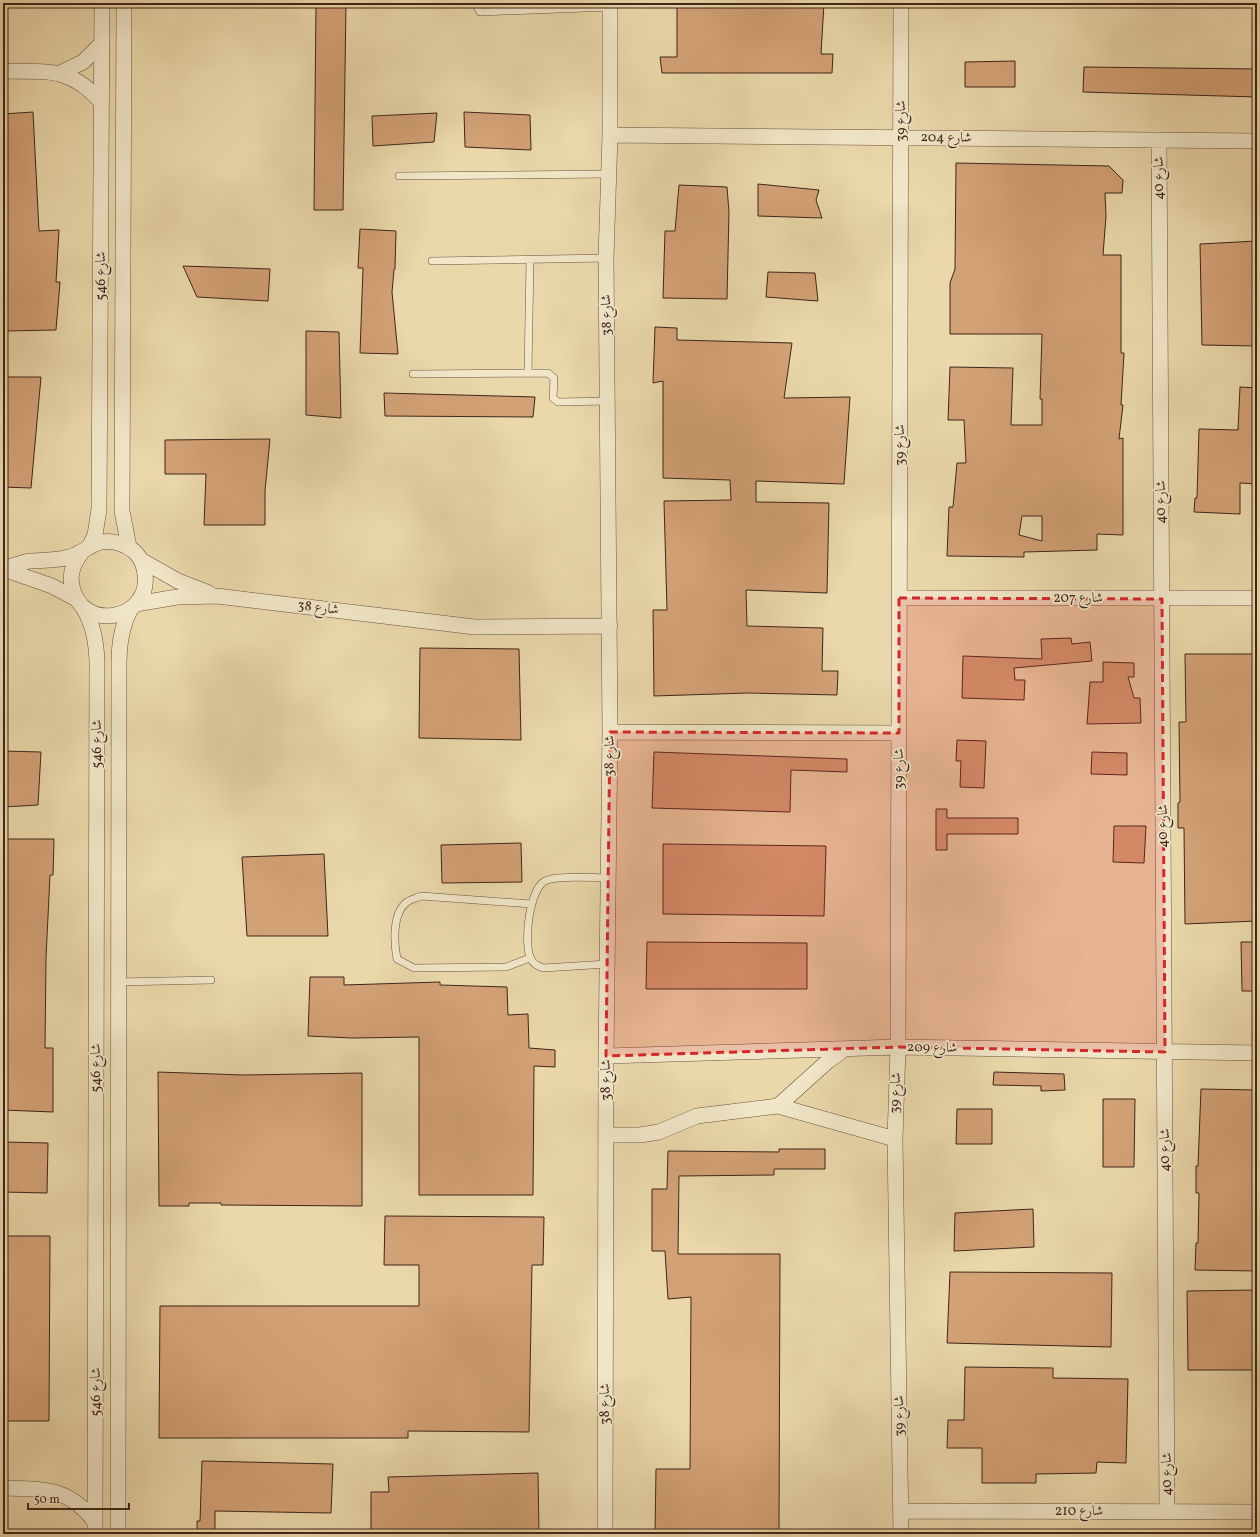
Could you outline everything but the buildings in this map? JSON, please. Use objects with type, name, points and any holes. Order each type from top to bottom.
[{"type":"street","name":"شارع 546","points":[[85,550],[94,535],[99,509],[102,3]]},
{"type":"street","name":"شارع 546","points":[[124,3],[122,511],[129,547]]},
{"type":"street","name":"شارع 39","points":[[901,3],[898,1047],[895,1139],[902,1511],[901,1534]]},
{"type":"street","name":"شارع 38","points":[[605,1534],[606,1056],[610,732],[606,258],[610,135],[610,5]]},
{"type":"street","points":[[60,73],[83,62],[102,43]]},
{"type":"street","points":[[3,71],[60,73],[83,84],[102,102]]},
{"type":"street","name":"شارع 204","points":[[610,135],[1257,141]]},
{"type":"street","name":"شارع 40","points":[[1159,140],[1167,1512]]},
{"type":"street","points":[[113,542],[129,547],[141,560],[145,569],[145,588],[134,606],[122,614],[101,616],[91,612],[80,603],[52,586],[3,569],[30,561],[57,560],[85,550],[96,543],[113,542]]},
{"type":"street","points":[[80,603],[74,593],[71,576],[73,567],[85,550]]},
{"type":"street","name":"شارع 38","points":[[141,560],[178,581],[217,596]]},
{"type":"street","name":"شارع 38","points":[[134,606],[176,597],[217,596],[476,627],[610,626]]},
{"type":"street","name":"شارع 207","points":[[899,598],[1257,598]]},
{"type":"street","name":"شارع 546","points":[[80,603],[89,618],[94,632],[97,661],[95,1528]]},
{"type":"street","name":"شارع 546","points":[[118,1534],[119,662],[121,634],[125,620],[134,606]]},
{"type":"street","points":[[610,732],[899,733]]},
{"type":"street","name":"شارع 209","points":[[606,1056],[898,1047],[1257,1053]]},
{"type":"street","points":[[778,1106],[828,1061],[845,1049]]},
{"type":"street","points":[[606,1136],[640,1135],[659,1132],[697,1116],[778,1106],[895,1139]]},
{"type":"street","points":[[3,1488],[40,1488],[54,1491],[77,1502],[95,1528]]},
{"type":"street","name":"شارع 210","points":[[902,1511],[1257,1512]]},
{"type":"lane","points":[[475,3],[480,12],[610,5]]},
{"type":"lane","points":[[399,176],[609,174]]},
{"type":"lane","points":[[432,261],[606,258]]},
{"type":"lane","points":[[528,373],[530,260]]},
{"type":"lane","points":[[413,374],[548,373],[554,378],[553,398],[558,402],[608,401]]},
{"type":"lane","points":[[608,878],[546,880],[538,887],[531,904],[529,928],[530,958],[534,964],[543,968],[608,964]]},
{"type":"lane","points":[[530,958],[506,967],[414,968],[397,959],[395,946],[398,912],[407,902],[421,896],[531,904]]},
{"type":"lane","points":[[118,982],[211,980]]},
{"type":"highlighted area","points":[[899,598],[1162,599],[1165,1052],[898,1047],[606,1056],[610,732],[899,733]]}]
